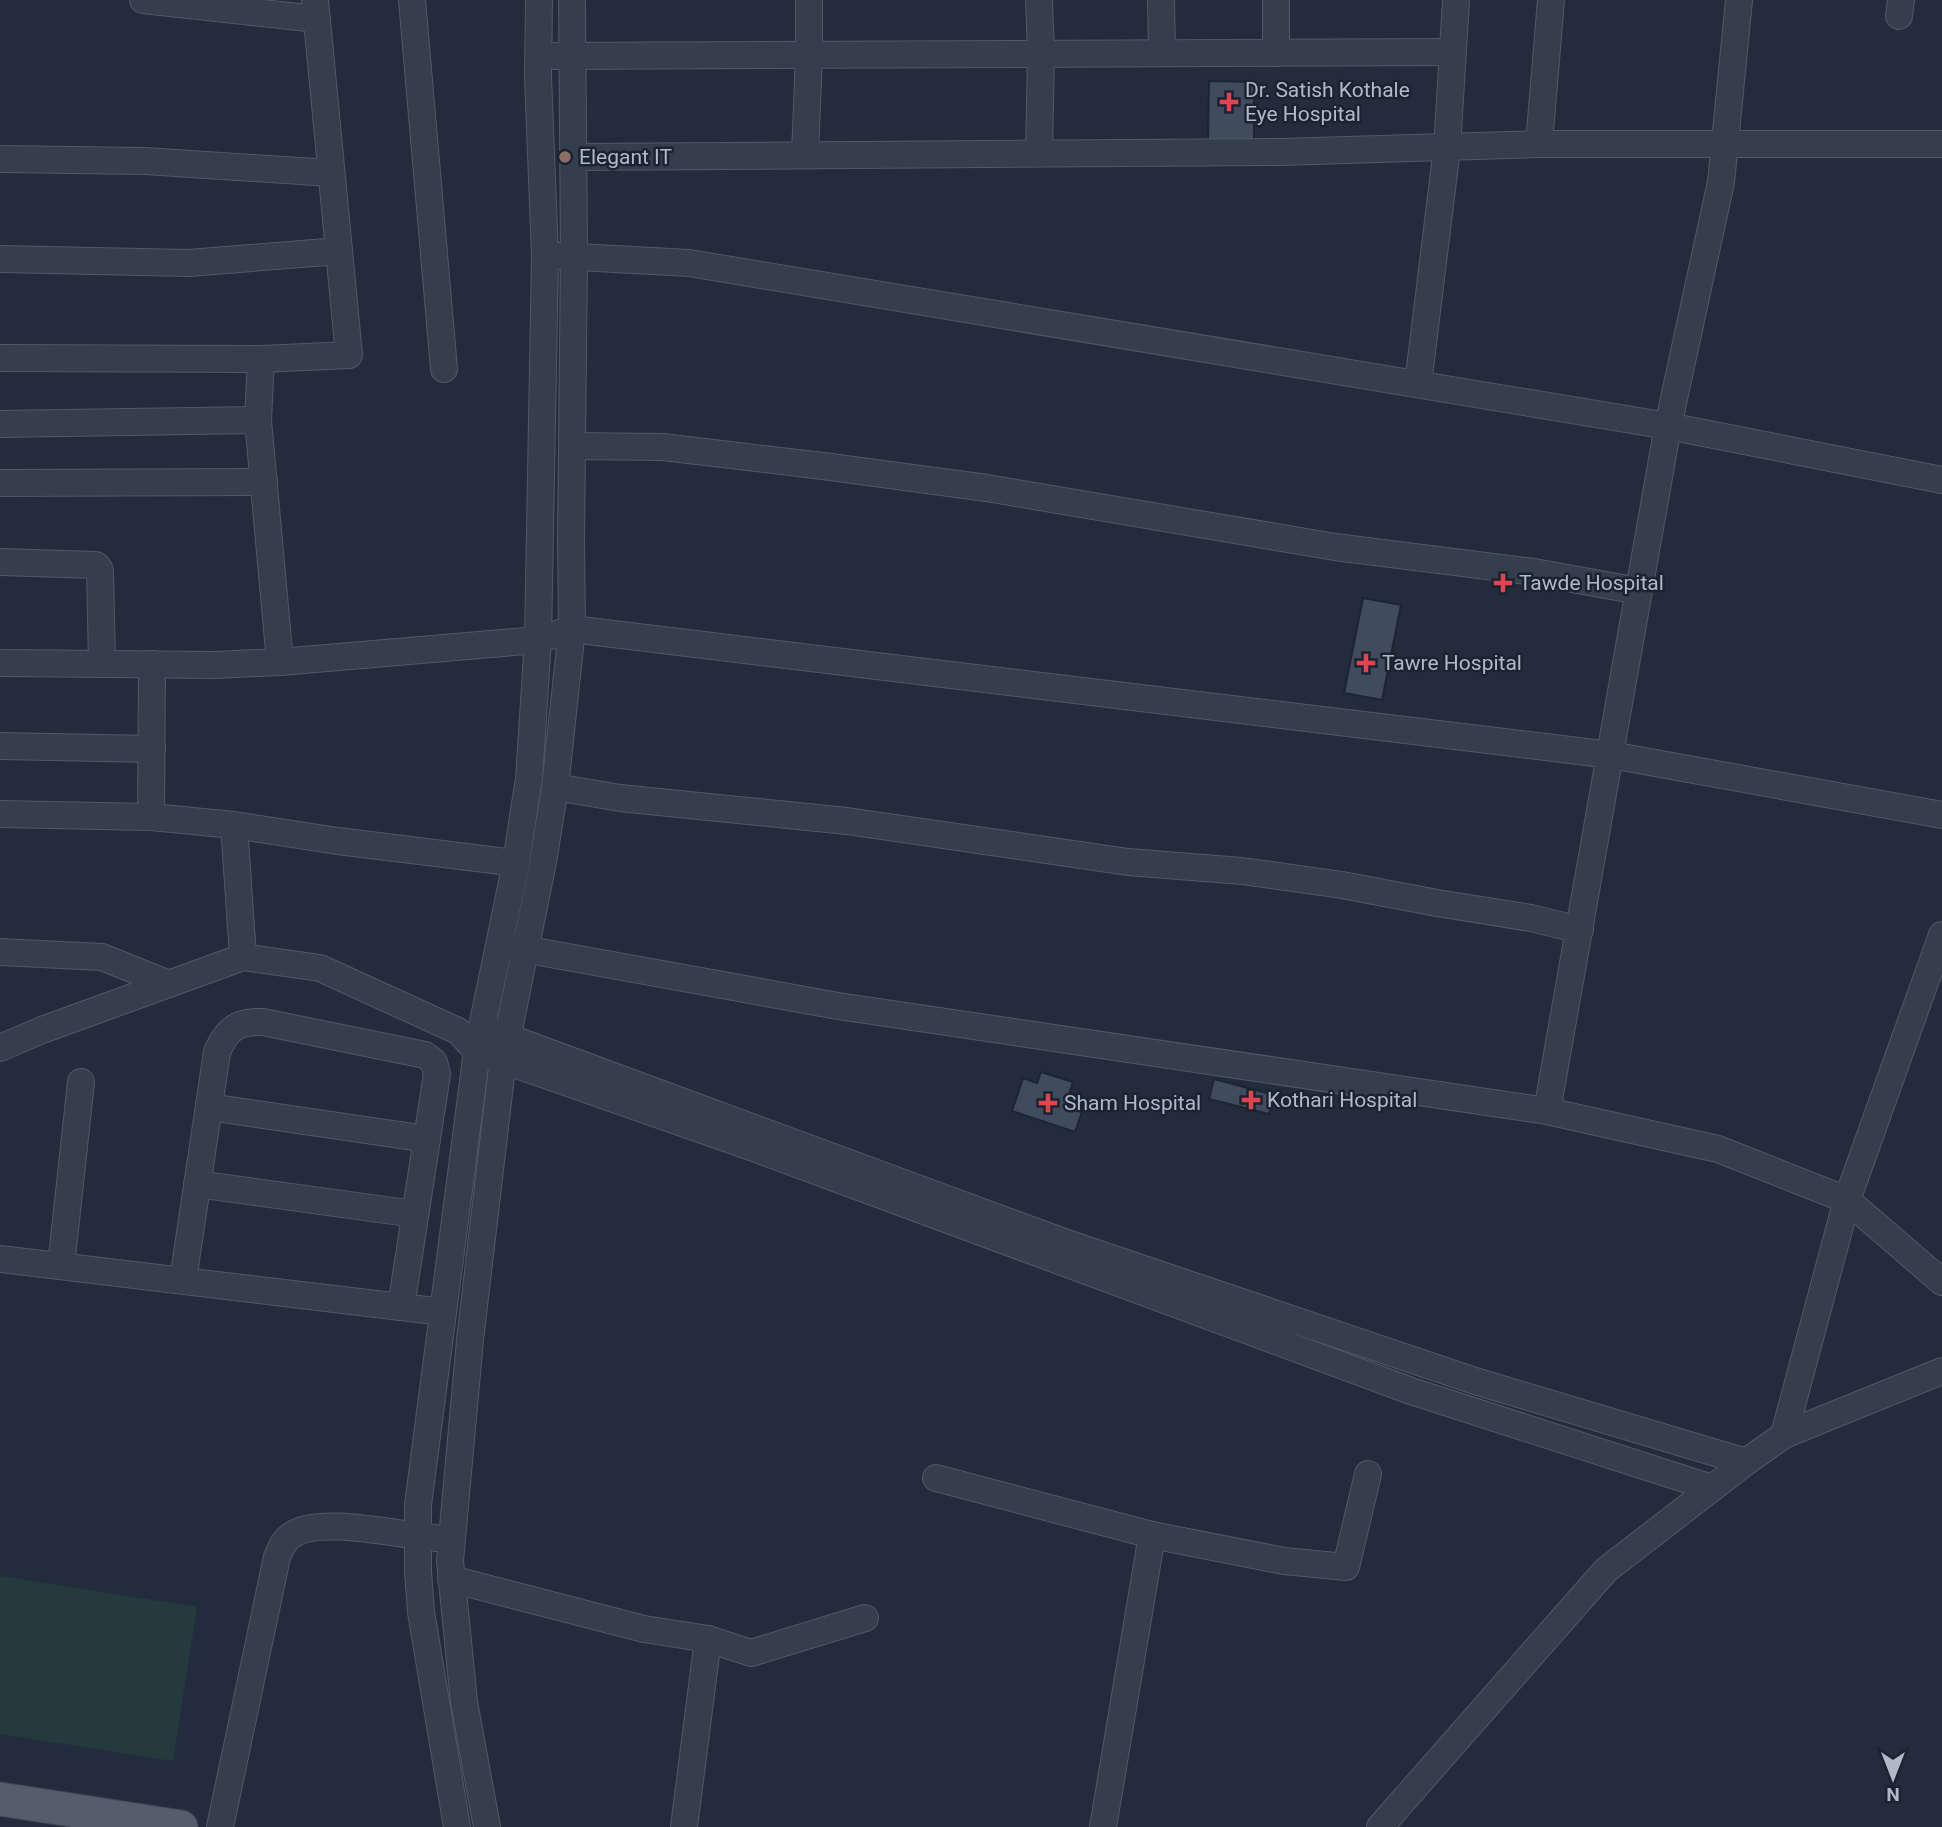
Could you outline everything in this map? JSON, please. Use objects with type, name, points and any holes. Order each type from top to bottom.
[{"type":"main road","points":[[0,1799],[181,1827]]},
{"type":"main road","points":[[0,1822],[31,1827]]},
{"type":"street","points":[[0,358],[261,359],[349,355],[316,9],[143,0]]},
{"type":"street","points":[[412,0],[444,369]]},
{"type":"street","points":[[457,1827],[421,1612],[418,1505],[443,1312],[472,1037],[498,945],[516,863],[529,778],[538,640],[545,256],[539,0]]},
{"type":"street","points":[[487,1827],[464,1702],[450,1561],[470,1340],[505,1047],[543,863],[555,786],[572,629],[575,256],[572,0]]},
{"type":"street","points":[[805,154],[809,0]]},
{"type":"street","points":[[1039,0],[1039,153]]},
{"type":"street","points":[[1161,0],[1161,53]]},
{"type":"street","points":[[1276,0],[1276,53]]},
{"type":"street","points":[[1418,384],[1447,148],[1455,0]]},
{"type":"street","points":[[1539,144],[1551,0]]},
{"type":"street","points":[[1547,1111],[1668,426],[1721,182],[1739,0]]},
{"type":"street","points":[[539,57],[1452,52]]},
{"type":"street","points":[[572,157],[1281,152],[1539,144],[1942,144]]},
{"type":"street","points":[[0,159],[145,161],[331,173]]},
{"type":"street","points":[[0,259],[189,263],[339,250]]},
{"type":"street","points":[[545,256],[689,262],[1668,426],[1942,480]]},
{"type":"street","points":[[261,359],[258,420],[280,663]]},
{"type":"street","points":[[0,424],[258,420]]},
{"type":"street","points":[[572,446],[663,447],[987,488],[1335,547],[1534,572],[1639,592]]},
{"type":"street","points":[[0,483],[264,482]]},
{"type":"street","points":[[1,562],[96,565],[100,570],[102,664]]},
{"type":"street","points":[[0,663],[280,663],[538,640],[572,629],[1611,755],[1942,815]]},
{"type":"street","points":[[151,817],[152,664]]},
{"type":"street","points":[[0,746],[152,749]]},
{"type":"street","points":[[555,786],[620,798],[847,821],[1128,863],[1242,871],[1531,918],[1580,930]]},
{"type":"street","points":[[0,814],[151,817],[234,825],[516,863]]},
{"type":"street","points":[[234,825],[243,957]]},
{"type":"street","points":[[1784,1435],[1847,1200],[1932,994],[1942,935]]},
{"type":"street","points":[[498,945],[838,1006],[1547,1111],[1718,1149],[1847,1200],[1942,1282]]},
{"type":"street","points":[[0,952],[102,957],[169,984]]},
{"type":"street","points":[[1,1047],[243,957],[320,968],[472,1037],[1080,1258],[1411,1391],[1712,1488]]},
{"type":"street","points":[[183,1280],[217,1052],[231,1028],[250,1021],[263,1022],[425,1055],[433,1062],[436,1074],[401,1307]]},
{"type":"street","points":[[61,1266],[81,1082]]},
{"type":"street","points":[[209,1107],[427,1139]]},
{"type":"street","points":[[197,1184],[415,1214]]},
{"type":"street","points":[[1080,1258],[1746,1462]]},
{"type":"street","points":[[0,1259],[443,1312]]},
{"type":"street","points":[[1380,1827],[1606,1570],[1784,1435],[1942,1371]]},
{"type":"street","points":[[936,1478],[1152,1535],[1284,1561],[1346,1567],[1368,1474]]},
{"type":"street","points":[[220,1827],[277,1557],[285,1541],[294,1533],[311,1527],[330,1525],[452,1539]]},
{"type":"street","points":[[1103,1827],[1152,1535]]},
{"type":"street","points":[[451,1579],[644,1629],[708,1640],[751,1653],[865,1618]]},
{"type":"street","points":[[684,1827],[708,1640]]},
{"type":"green space","points":[[0,1576],[197,1607],[173,1761],[0,1734]]},
{"type":"building","points":[[1209,81],[1254,82],[1254,143],[1208,143]]},
{"type":"building","points":[[1363,598],[1401,605],[1382,700],[1344,693]]},
{"type":"building","points":[[1041,1072],[1073,1082],[1069,1094],[1086,1100],[1075,1132],[1012,1111],[1023,1078],[1037,1083]]},
{"type":"building","points":[[1214,1079],[1274,1095],[1269,1114],[1209,1099]]},
{"type":"place","name":"Dr. Satish Kothale Eye Hospital","points":[[1229,102]]},
{"type":"place","name":"Elegant IT","points":[[565,157]]},
{"type":"place","name":"Tawde Hospital","points":[[1503,583]]},
{"type":"place","name":"Tawre Hospital","points":[[1366,663]]},
{"type":"place","name":"Kothari Hospital","points":[[1251,1100]]},
{"type":"place","name":"Sham Hospital","points":[[1048,1103]]}]
